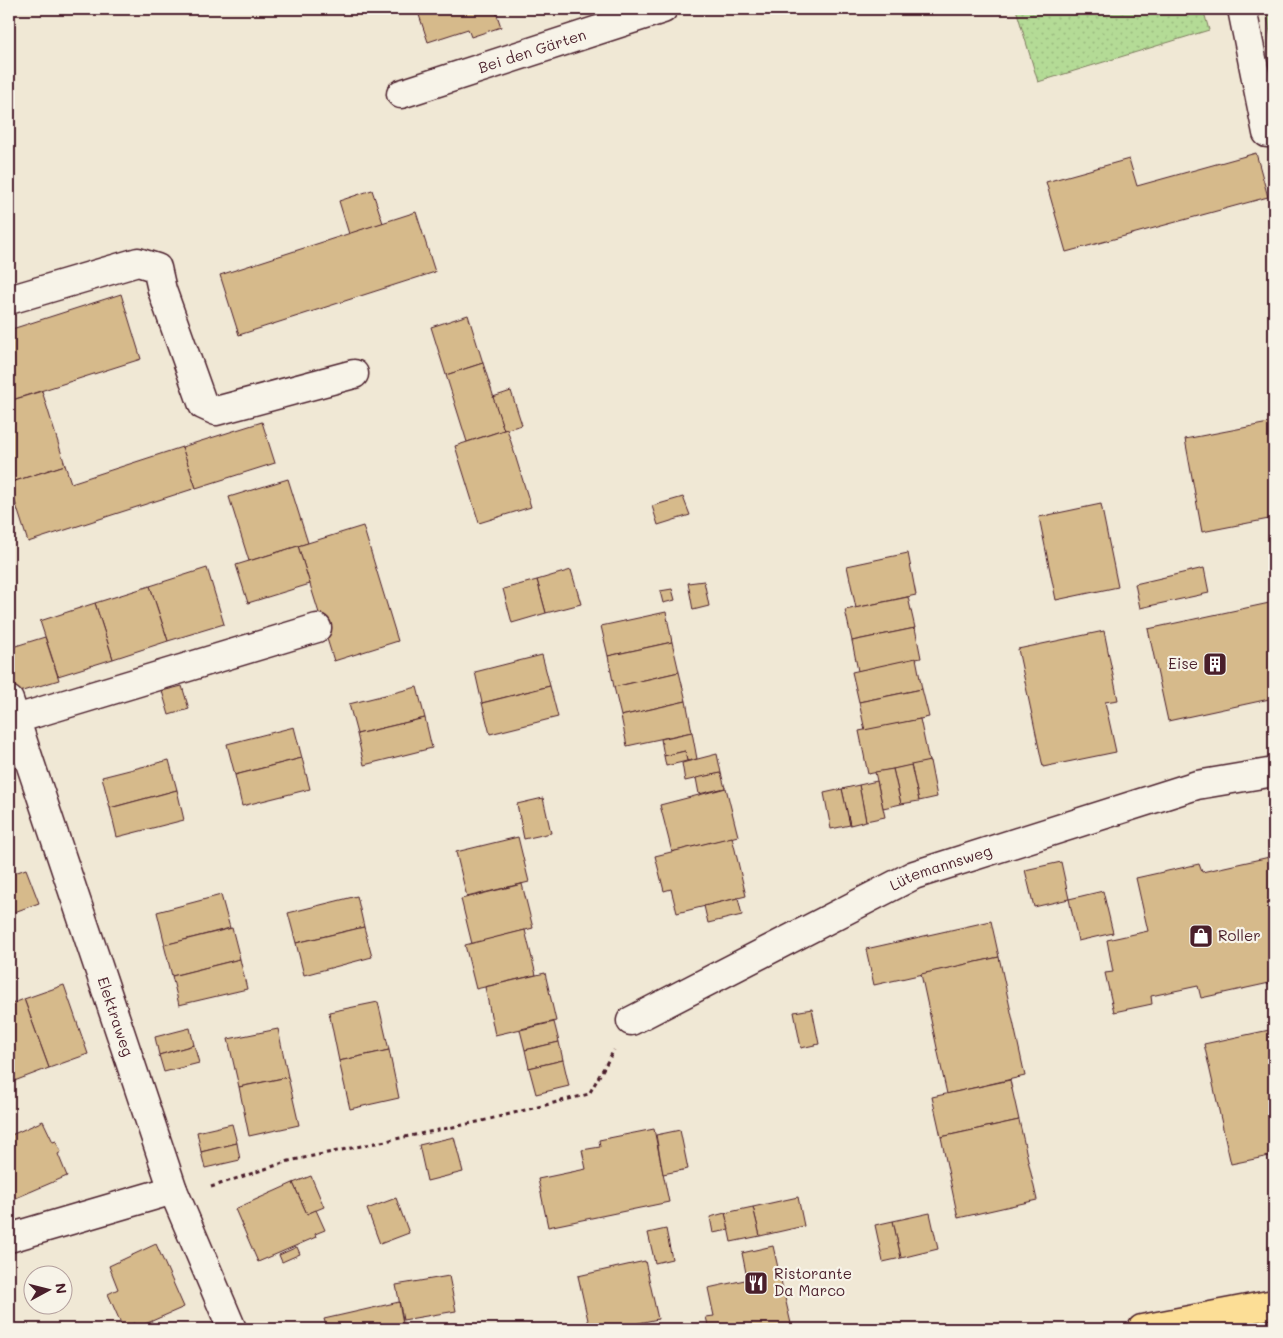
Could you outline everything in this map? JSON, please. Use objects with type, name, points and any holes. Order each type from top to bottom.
[{"type":"main road","points":[[1142,1329],[1274,1304]]},
{"type":"street","name":"Bei den Gärten","points":[[400,94],[663,9]]},
{"type":"street","points":[[1242,9],[1267,133],[1274,133]]},
{"type":"street","points":[[9,300],[138,262],[157,268],[162,290],[203,405],[216,410],[354,374]]},
{"type":"street","points":[[12,709],[317,628]]},
{"type":"street","name":"Elektraweg","points":[[12,709],[175,1194],[232,1329]]},
{"type":"street","name":"Lütemannsweg","points":[[631,1021],[914,875],[1197,785],[1274,772]]},
{"type":"street","points":[[9,1238],[175,1194]]},
{"type":"path","points":[[175,1194],[289,1161],[482,1121],[590,1094],[631,1021]]},
{"type":"green space","points":[[1016,9],[1203,9],[1209,30],[1038,82]]},
{"type":"green space","points":[[1266,9],[1274,9],[1274,56]]},
{"type":"building","points":[[417,9],[495,9],[501,27],[471,37],[468,29],[428,42]]},
{"type":"building","points":[[1256,153],[1268,197],[1066,252],[1046,182],[1129,159],[1137,186]]},
{"type":"building","points":[[372,190],[383,223],[349,234],[339,201]]},
{"type":"building","points":[[416,212],[435,272],[239,335],[220,275]]},
{"type":"building","points":[[121,294],[141,359],[9,401],[9,330]]},
{"type":"building","points":[[468,315],[483,363],[446,375],[431,327]]},
{"type":"building","points":[[483,363],[504,430],[467,442],[446,375]]},
{"type":"building","points":[[42,391],[65,465],[9,483],[9,401]]},
{"type":"building","points":[[511,391],[522,425],[504,430],[493,397]]},
{"type":"building","points":[[262,422],[275,463],[196,488],[182,447]]},
{"type":"building","points":[[1274,422],[1274,518],[1202,532],[1185,439]]},
{"type":"building","points":[[507,429],[531,507],[479,523],[455,446]]},
{"type":"building","points":[[182,447],[196,488],[28,542],[9,483],[65,465],[71,483]]},
{"type":"building","points":[[288,479],[308,543],[249,561],[229,497]]},
{"type":"building","points":[[683,497],[690,515],[658,525],[652,506]]},
{"type":"building","points":[[1101,504],[1118,587],[1056,600],[1039,517]]},
{"type":"building","points":[[363,526],[398,641],[334,661],[298,546]]},
{"type":"building","points":[[298,546],[310,584],[248,603],[236,565]]},
{"type":"building","points":[[908,553],[916,595],[856,608],[847,566]]},
{"type":"building","points":[[207,568],[224,624],[168,641],[150,586]]},
{"type":"building","points":[[1204,568],[1209,593],[1140,608],[1135,584]]},
{"type":"building","points":[[571,570],[581,604],[546,613],[537,580]]},
{"type":"building","points":[[537,580],[546,613],[512,623],[503,589]]},
{"type":"building","points":[[704,581],[709,606],[693,610],[688,583]]},
{"type":"building","points":[[150,586],[168,641],[113,659],[95,603]]},
{"type":"building","points":[[672,589],[675,600],[663,603],[660,591]]},
{"type":"building","points":[[908,597],[915,628],[852,641],[845,610]]},
{"type":"building","name":"Eise","points":[[1274,602],[1274,698],[1168,721],[1148,629]]},
{"type":"building","points":[[95,603],[113,659],[58,676],[40,621]]},
{"type":"building","points":[[666,612],[672,642],[608,656],[601,626]]},
{"type":"building","points":[[915,628],[921,658],[858,671],[852,641]]},
{"type":"building","points":[[1104,631],[1118,700],[1105,702],[1116,752],[1043,767],[1018,649]]},
{"type":"building","points":[[45,637],[59,680],[16,693],[9,669],[9,648]]},
{"type":"building","points":[[672,642],[679,672],[614,687],[608,656]]},
{"type":"building","points":[[542,655],[550,686],[482,703],[475,672]]},
{"type":"building","points":[[916,658],[922,689],[859,702],[852,672]]},
{"type":"building","points":[[679,672],[686,701],[621,716],[614,687]]},
{"type":"building","points":[[182,686],[189,709],[169,715],[162,691]]},
{"type":"building","points":[[550,686],[558,717],[490,734],[482,703]]},
{"type":"building","points":[[417,687],[425,718],[357,734],[349,704]]},
{"type":"building","points":[[922,689],[929,717],[865,731],[859,702]]},
{"type":"building","points":[[686,701],[692,732],[627,746],[621,716]]},
{"type":"building","points":[[425,718],[432,748],[364,765],[357,734]]},
{"type":"building","points":[[920,719],[929,762],[868,774],[859,731]]},
{"type":"building","points":[[294,727],[302,758],[235,775],[227,744]]},
{"type":"building","points":[[692,732],[697,759],[687,761],[685,751],[664,756],[661,739]]},
{"type":"building","points":[[685,751],[687,761],[666,766],[664,756]]},
{"type":"building","points":[[717,754],[721,773],[685,781],[682,763]]},
{"type":"building","points":[[302,758],[310,789],[242,806],[235,775]]},
{"type":"building","points":[[169,760],[177,790],[110,808],[102,777]]},
{"type":"building","points":[[930,761],[937,797],[919,801],[911,765]]},
{"type":"building","points":[[911,765],[919,801],[901,804],[893,769]]},
{"type":"building","points":[[893,769],[901,804],[883,808],[875,772]]},
{"type":"building","points":[[721,773],[725,788],[699,794],[696,778]]},
{"type":"building","points":[[877,781],[885,817],[866,821],[859,785]]},
{"type":"building","points":[[859,785],[866,821],[850,825],[842,789]]},
{"type":"building","points":[[726,788],[738,836],[672,852],[660,805]]},
{"type":"building","points":[[842,789],[850,825],[831,829],[824,793]]},
{"type":"building","points":[[177,790],[184,820],[117,837],[110,808]]},
{"type":"building","points":[[543,798],[551,833],[524,839],[517,804]]},
{"type":"building","points":[[518,837],[529,882],[467,897],[456,852]]},
{"type":"building","points":[[732,837],[746,896],[677,913],[671,889],[664,891],[655,856]]},
{"type":"building","name":"Roller","points":[[1274,856],[1274,982],[1201,998],[1198,986],[1151,996],[1152,1004],[1114,1012],[1105,973],[1113,972],[1107,940],[1148,931],[1136,878],[1199,864],[1202,872]]},
{"type":"building","points":[[1061,862],[1069,899],[1034,907],[1025,870]]},
{"type":"building","points":[[26,869],[39,903],[9,914],[9,875]]},
{"type":"building","points":[[522,884],[533,928],[472,944],[461,899]]},
{"type":"building","points":[[1103,891],[1113,933],[1078,941],[1069,899]]},
{"type":"building","points":[[221,895],[230,928],[165,945],[157,912]]},
{"type":"building","points":[[357,896],[364,927],[296,943],[288,913]]},
{"type":"building","points":[[738,898],[742,915],[708,923],[704,906]]},
{"type":"building","points":[[991,921],[999,957],[874,985],[866,949]]},
{"type":"building","points":[[364,927],[372,957],[304,975],[296,943]]},
{"type":"building","points":[[232,928],[240,959],[172,976],[164,945]]},
{"type":"building","points":[[525,930],[536,975],[476,989],[465,945]]},
{"type":"building","points":[[999,957],[1025,1076],[947,1094],[921,974]]},
{"type":"building","points":[[240,959],[247,989],[179,1005],[172,976]]},
{"type":"building","points":[[545,973],[556,1021],[495,1035],[485,987]]},
{"type":"building","points":[[64,985],[88,1054],[49,1068],[24,999]]},
{"type":"building","points":[[24,999],[49,1068],[9,1083],[9,1005]]},
{"type":"building","points":[[378,1002],[389,1050],[339,1061],[329,1012]]},
{"type":"building","points":[[812,1009],[819,1044],[801,1048],[794,1012]]},
{"type":"building","points":[[554,1022],[559,1042],[525,1050],[520,1030]]},
{"type":"building","points":[[190,1028],[194,1045],[159,1055],[155,1037]]},
{"type":"building","points":[[278,1029],[288,1077],[239,1087],[228,1039]]},
{"type":"building","points":[[1274,1029],[1274,1155],[1231,1164],[1204,1044]]},
{"type":"building","points":[[559,1042],[563,1060],[529,1068],[525,1050]]},
{"type":"building","points":[[194,1045],[199,1063],[164,1072],[159,1055]]},
{"type":"building","points":[[389,1050],[399,1098],[350,1109],[339,1061]]},
{"type":"building","points":[[563,1060],[569,1086],[536,1094],[529,1068]]},
{"type":"building","points":[[288,1077],[299,1125],[249,1136],[239,1087]]},
{"type":"building","points":[[1010,1080],[1019,1120],[941,1137],[932,1097]]},
{"type":"building","points":[[1019,1120],[1037,1200],[958,1218],[941,1137]]},
{"type":"building","points":[[43,1121],[53,1142],[56,1141],[61,1152],[58,1154],[67,1176],[9,1201],[9,1136]]},
{"type":"building","points":[[232,1124],[237,1143],[201,1152],[197,1132]]},
{"type":"building","points":[[654,1129],[669,1202],[548,1227],[538,1179],[586,1169],[582,1150],[600,1147],[599,1140]]},
{"type":"building","points":[[680,1130],[688,1169],[663,1174],[656,1135]]},
{"type":"building","points":[[454,1137],[463,1172],[427,1181],[419,1145]]},
{"type":"building","points":[[237,1143],[240,1160],[205,1168],[201,1152]]},
{"type":"building","points":[[311,1176],[324,1207],[307,1214],[293,1183]]},
{"type":"building","points":[[293,1183],[307,1214],[316,1210],[325,1230],[315,1234],[316,1237],[258,1262],[235,1209]]},
{"type":"building","points":[[798,1197],[804,1226],[760,1236],[753,1207]]},
{"type":"building","points":[[396,1198],[409,1233],[380,1244],[367,1209]]},
{"type":"building","points":[[753,1207],[760,1236],[731,1242],[725,1213]]},
{"type":"building","points":[[725,1213],[729,1230],[713,1233],[710,1217]]},
{"type":"building","points":[[930,1213],[938,1249],[901,1258],[893,1221]]},
{"type":"building","points":[[893,1221],[901,1258],[883,1262],[875,1225]]},
{"type":"building","points":[[666,1229],[672,1259],[655,1263],[648,1233]]},
{"type":"building","points":[[156,1244],[184,1307],[136,1328],[134,1323],[123,1328],[108,1294],[118,1289],[109,1266]]},
{"type":"building","name":"Ristorante Da Marco","points":[[773,1246],[792,1328],[709,1329],[706,1317],[714,1316],[708,1288],[754,1278],[753,1272],[746,1273],[742,1253]]},
{"type":"building","points":[[297,1247],[300,1254],[282,1262],[279,1255]]},
{"type":"building","points":[[645,1261],[658,1319],[610,1329],[590,1329],[578,1276]]},
{"type":"building","points":[[449,1276],[456,1311],[403,1320],[396,1285]]},
{"type":"building","points":[[399,1302],[403,1323],[397,1324],[399,1329],[327,1329],[324,1319]]},
{"type":"place","name":"Eise","points":[[1215,664]]},
{"type":"place","name":"Roller","points":[[1201,936]]},
{"type":"place","name":"Ristorante Da Marco","points":[[756,1283]]}]
